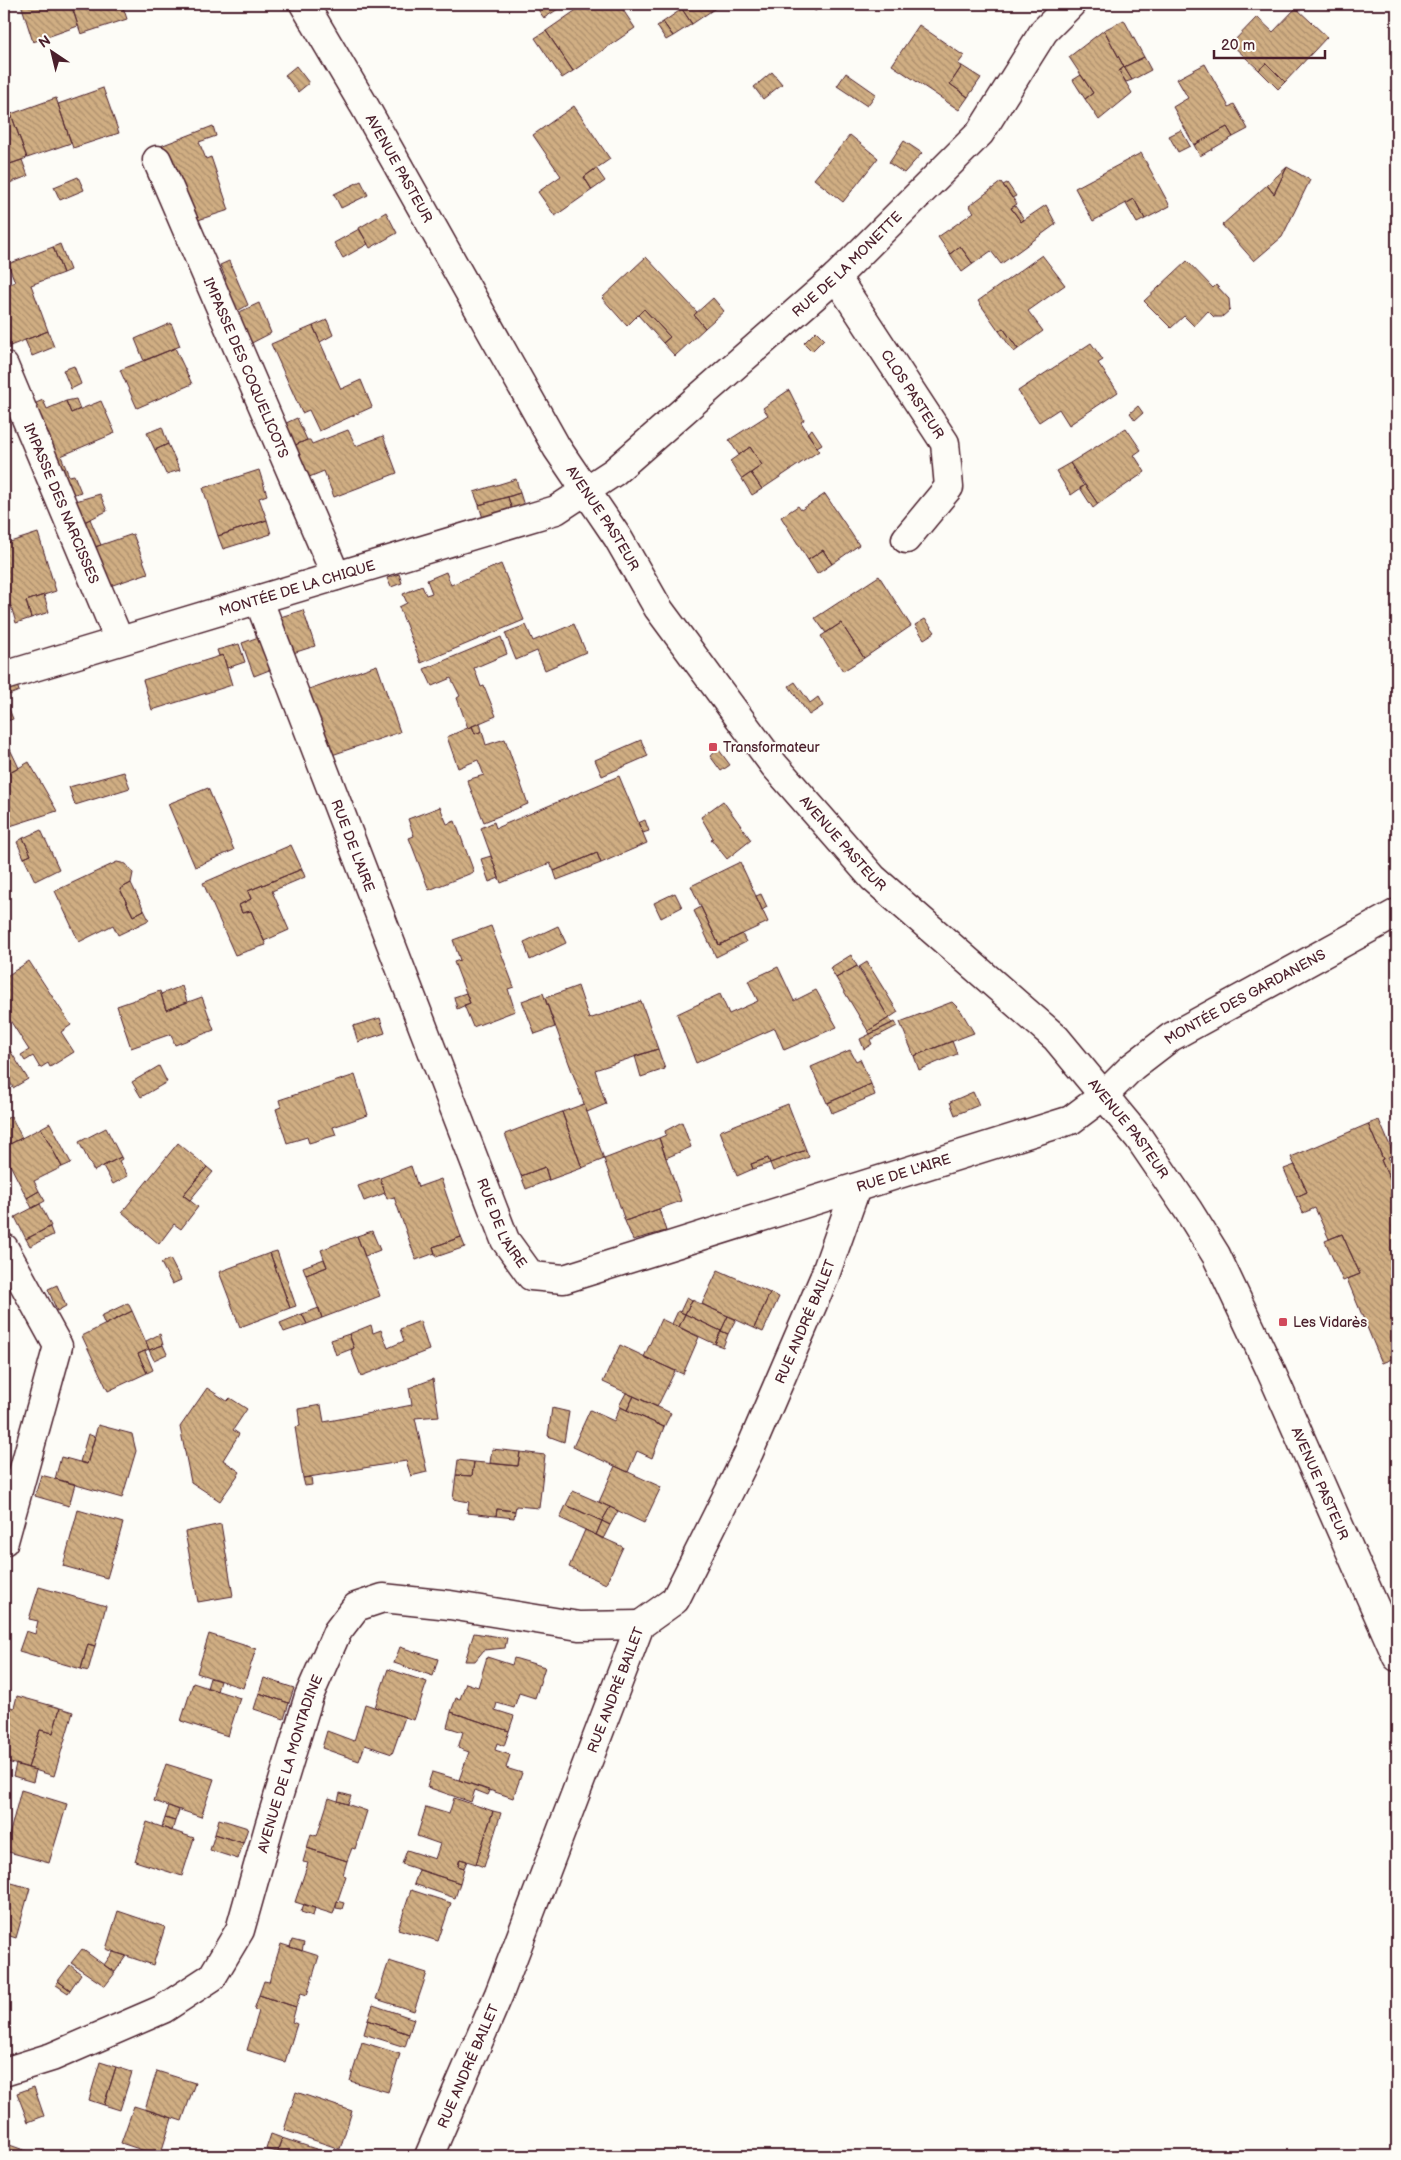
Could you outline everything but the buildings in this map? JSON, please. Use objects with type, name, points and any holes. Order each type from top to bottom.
[{"type":"street","name":"AVENUE PASTEUR","points":[[304,4],[370,116],[557,448],[618,538],[658,608],[774,765],[873,878],[1056,1038],[1139,1138],[1188,1210],[1216,1255],[1269,1367],[1397,1656]]},
{"type":"street","name":"RUE DE LA MONETTE","points":[[586,491],[614,472],[836,277],[980,133],[1044,31],[1071,4]]},
{"type":"street","name":"IMPASSE DES COQUELICOTS","points":[[157,160],[336,576]]},
{"type":"street","name":"CLOS PASTEUR","points":[[836,277],[945,443],[948,486],[906,539]]},
{"type":"street","name":"IMPASSE DES NARCISSES","points":[[4,366],[118,640]]},
{"type":"street","name":"MONTÉE DE LA CHIQUE","points":[[4,676],[118,640],[259,601],[556,510],[586,491]]},
{"type":"street","name":"RUE DE L'AIRE","points":[[259,601],[505,1240],[531,1276],[564,1279],[856,1188],[1071,1120],[1103,1096]]},
{"type":"street","name":"MONTÉE DES GARDANENS","points":[[1103,1096],[1132,1067],[1171,1038],[1397,913]]},
{"type":"street","name":"RUE ANDRÉ BAILET","points":[[429,2156],[499,1994],[640,1625],[675,1600],[750,1452],[824,1278],[856,1188]]},
{"type":"street","points":[[4,1248],[58,1346],[4,1541]]},
{"type":"street","name":"AVENUE DE LA MONTADINE","points":[[4,2072],[52,2057],[163,2009],[212,1977],[240,1930],[309,1696],[336,1632],[356,1607],[383,1598],[450,1605],[579,1626],[640,1625]]},
{"type":"place","name":"Transformateur","points":[[713,747]]},
{"type":"place","name":"Les Vidarès","points":[[1283,1322]]}]
